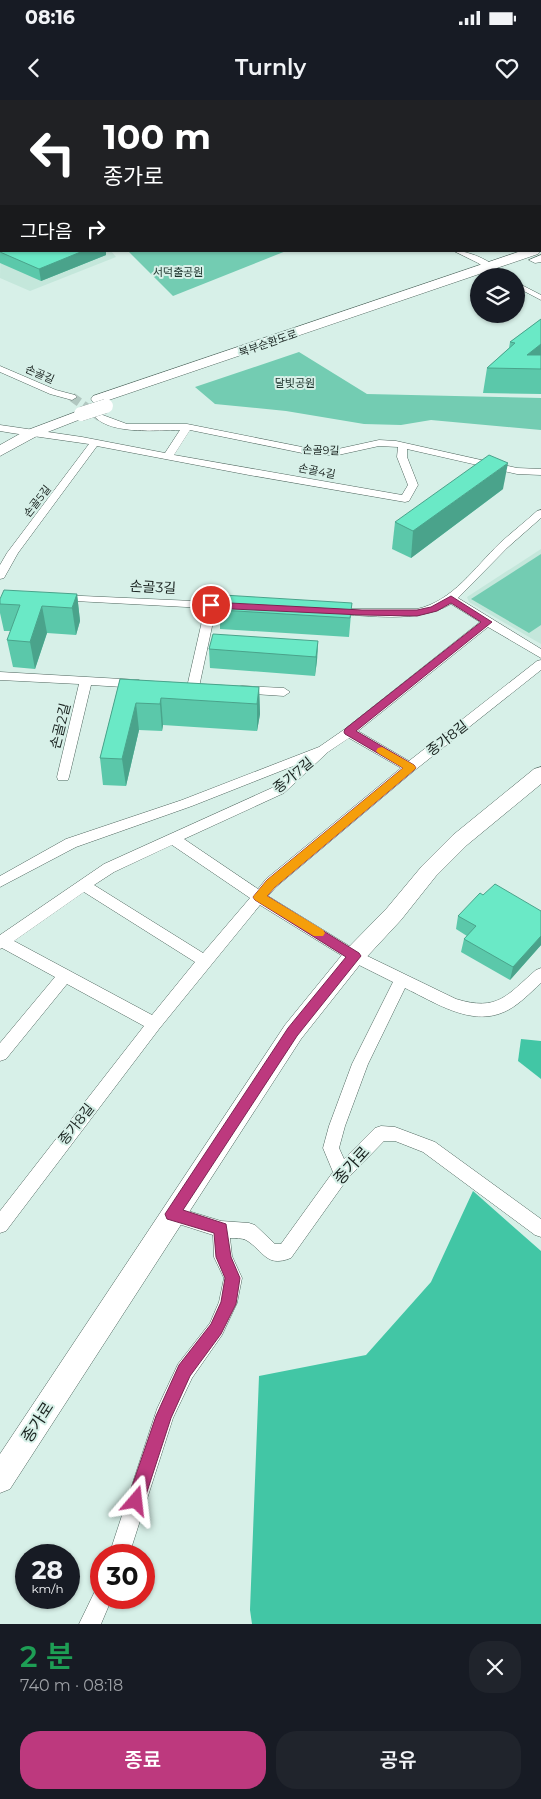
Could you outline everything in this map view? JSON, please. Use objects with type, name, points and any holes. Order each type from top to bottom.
[{"type":"main road","name":"북부순환도로","points":[[506,268],[537,253]]},
{"type":"main road","name":"북부순환도로","points":[[101,407],[470,282]]},
{"type":"main road","name":"북부순환도로","points":[[4,432],[76,406],[101,407],[470,283]]},
{"type":"main road","name":"북부순환도로","points":[[0,451],[76,406]]},
{"type":"main road","name":"종가로","points":[[0,1480],[172,1214],[293,1032],[354,956],[430,871],[460,840],[541,774]]},
{"type":"street","points":[[460,252],[487,268]]},
{"type":"street","points":[[525,289],[541,298]]},
{"type":"street","name":"손골길","points":[[0,369],[52,392],[76,406]]},
{"type":"street","name":"손골9길","points":[[101,407],[106,421],[127,427],[187,427],[312,452],[350,450],[379,443],[403,445],[517,471],[541,472]]},
{"type":"street","points":[[168,457],[187,427]]},
{"type":"street","name":"손골4길","points":[[4,432],[95,442],[168,457],[405,499],[413,486],[402,457],[403,445]]},
{"type":"street","name":"손골5길","points":[[0,576],[19,542],[62,488],[95,442]]},
{"type":"street","points":[[324,611],[417,613],[434,609],[451,599],[503,546],[541,513]]},
{"type":"street","name":"손골3길","points":[[48,597],[249,607]]},
{"type":"street","points":[[451,599],[541,654]]},
{"type":"street","points":[[193,687],[211,605]]},
{"type":"street","name":"종가7길","points":[[1,942],[109,868],[279,790],[324,749],[349,732],[487,622]]},
{"type":"street","name":"종가8길","points":[[0,1225],[154,1024],[271,883],[410,768],[541,664]]},
{"type":"street","points":[[0,676],[154,685]]},
{"type":"street","name":"손골2길","points":[[62,778],[86,681]]},
{"type":"street","points":[[230,689],[284,692]]},
{"type":"street","points":[[349,732],[410,768]]},
{"type":"street","points":[[0,882],[71,843],[187,803],[324,749]]},
{"type":"street","points":[[174,839],[259,897],[354,956],[452,1004],[472,1010],[490,1010],[508,1003],[541,974]]},
{"type":"street","points":[[83,885],[205,961]]},
{"type":"street","points":[[1,942],[154,1024]]},
{"type":"street","points":[[0,1054],[64,977]]},
{"type":"street","points":[[342,1173],[331,1148],[336,1126],[360,1064],[402,979]]},
{"type":"street","name":"종가로","points":[[172,1214],[221,1229],[249,1230],[271,1252],[285,1252],[342,1173],[381,1133],[395,1134],[429,1147],[541,1229]]},
{"type":"street","points":[[123,1544],[164,1416],[185,1371],[216,1329],[228,1304],[233,1278],[223,1257],[221,1229]]},
{"type":"street","points":[[90,1624],[97,1609]]},
{"type":"shaded area","points":[[0,252],[112,252],[116,257],[30,291],[0,278]]},
{"type":"shaded area","points":[[541,549],[541,644],[469,602],[467,597]]},
{"type":"green space","name":"서덕출공원","points":[[129,252],[283,252],[173,296]]},
{"type":"green space","name":"달빛공원","points":[[299,352],[367,394],[541,398],[541,430],[431,420],[401,425],[364,424],[286,411],[215,404],[195,387]]},
{"type":"green space","points":[[541,554],[541,625],[529,633],[471,599]]},
{"type":"green space","points":[[521,1039],[541,1041],[541,1079],[518,1061]]},
{"type":"green space","points":[[473,1191],[541,1251],[541,1624],[252,1624],[250,1610],[259,1376],[366,1355],[431,1282]]},
{"type":"building","points":[[0,252],[81,252],[39,269]]},
{"type":"building","points":[[541,319],[541,344],[527,355],[541,355],[541,369],[487,368],[515,343],[510,342]]},
{"type":"building","points":[[489,455],[508,463],[413,531],[395,522]]},
{"type":"building","points":[[4,590],[77,594],[72,608],[42,606],[30,642],[7,640],[20,605],[0,604]]},
{"type":"building","points":[[223,595],[352,603],[350,618],[220,610]]},
{"type":"building","points":[[213,634],[318,641],[316,657],[209,649]]},
{"type":"building","points":[[120,679],[259,687],[257,704],[161,698],[160,704],[136,703],[122,759],[100,758]]},
{"type":"building","points":[[495,884],[541,911],[541,936],[513,967],[464,939],[476,926],[458,916],[480,893],[483,895]]},
{"type":"tunnel","points":[[72,397],[100,417]]},
{"type":"slow traffic","points":[[319,933],[259,897],[271,883],[410,768],[382,751]]},
{"type":"route","points":[[136,1501],[164,1416],[185,1371],[216,1329],[228,1304],[233,1278],[223,1257],[221,1229],[172,1214],[293,1032],[354,956],[259,897],[271,883],[410,768],[349,732],[487,622],[451,599],[434,609],[417,613],[211,605]]}]
